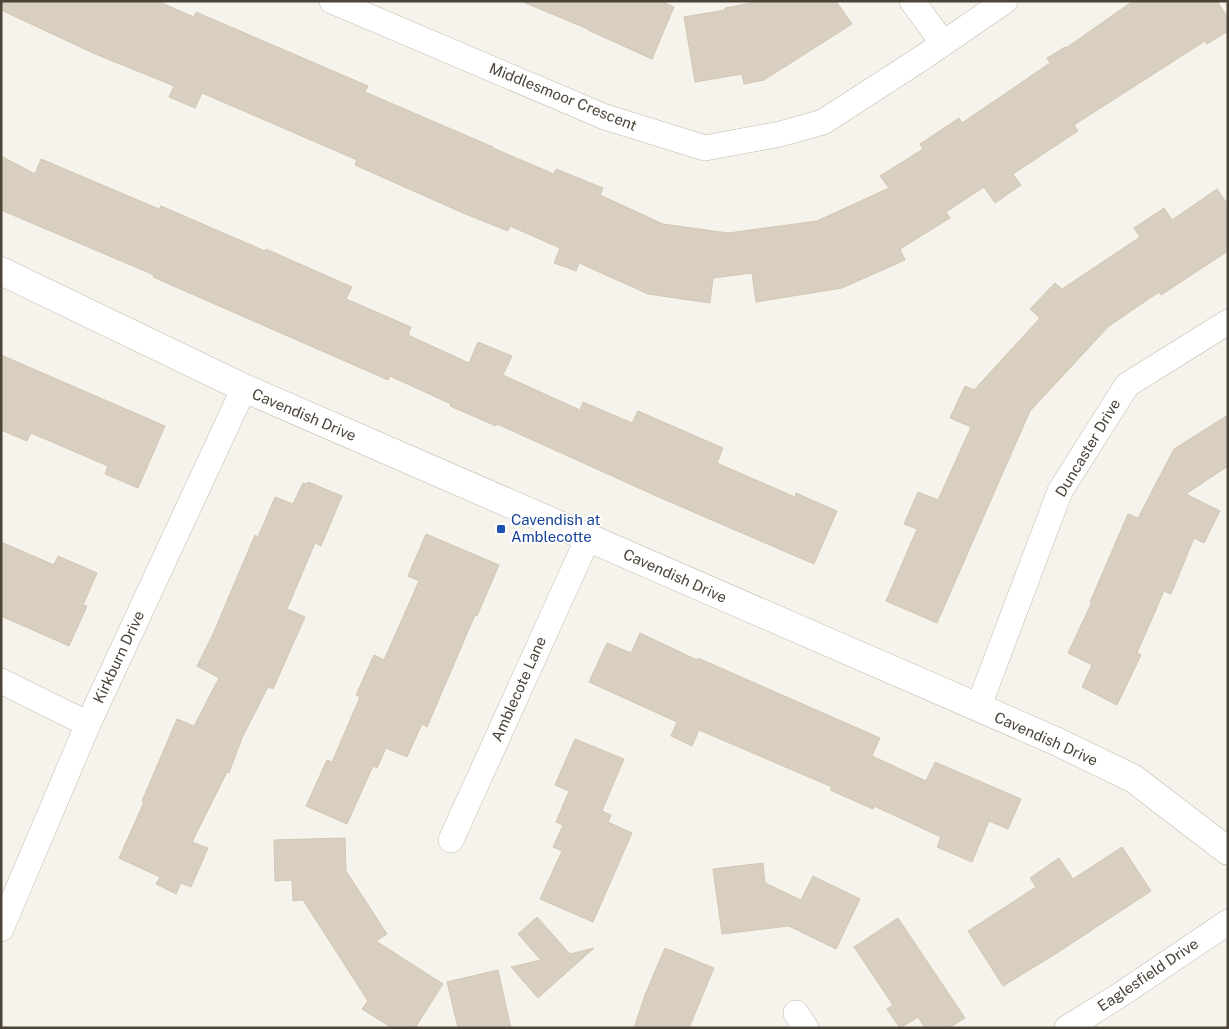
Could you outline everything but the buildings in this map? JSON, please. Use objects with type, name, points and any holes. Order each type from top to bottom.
[{"type":"street","name":"Middlesmoor Crescent","points":[[332,1],[605,117],[705,148],[780,134],[823,122],[926,56],[943,42],[1005,1]]},
{"type":"street","points":[[912,1],[943,42]]},
{"type":"street","name":"Cavendish Drive","points":[[1,272],[244,388],[1058,742],[1134,779],[1228,851]]},
{"type":"street","name":"Duncaster Drive","points":[[978,708],[1060,491],[1127,385],[1228,322]]},
{"type":"street","name":"Kirkburn Drive","points":[[1,929],[88,724],[244,388]]},
{"type":"street","name":"Amblecote Lane","points":[[451,840],[588,538]]},
{"type":"street","points":[[1,681],[88,724]]},
{"type":"street","name":"Eaglesfield Drive","points":[[1067,1028],[1228,922]]},
{"type":"place","name":"Cavendish at Amblecotte","points":[[501,529]]}]
